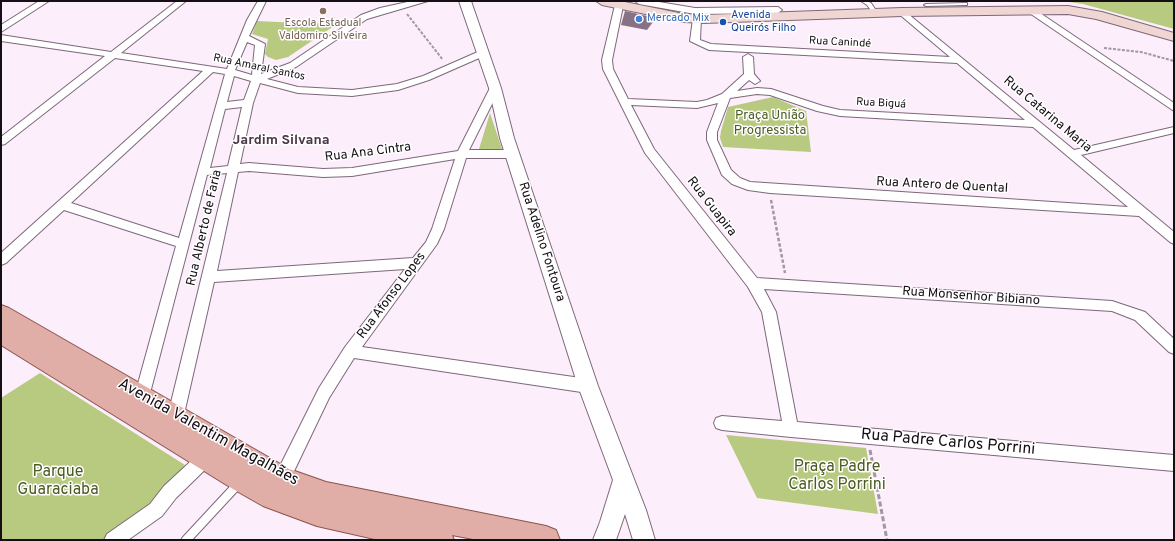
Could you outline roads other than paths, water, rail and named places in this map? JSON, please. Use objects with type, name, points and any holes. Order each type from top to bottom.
[{"type":"main road","points":[[602,1],[697,19],[930,11],[947,8],[1068,10],[1088,13],[1174,37]]},
{"type":"main road","name":"Avenida Valentim Magalhães","points":[[1,314],[135,403],[317,512],[440,540]]},
{"type":"main road","name":"Avenida Valentim Magalhães","points":[[1,333],[135,403]]},
{"type":"main road","name":"Avenida Valentim Magalhães","points":[[278,488],[326,495],[546,540]]},
{"type":"street","points":[[1,29],[45,1]]},
{"type":"street","points":[[1,142],[182,1]]},
{"type":"street","name":"Rua Alberto de Faria","points":[[135,403],[184,244],[230,72],[251,20],[262,1]]},
{"type":"street","points":[[256,80],[293,65],[364,17],[400,6],[424,1]]},
{"type":"street","name":"Rua Adelino Fontoura","points":[[465,1],[495,88],[512,154],[588,386],[623,481],[636,510],[644,540]]},
{"type":"street","points":[[639,1],[695,11],[778,10]]},
{"type":"street","name":"Rua Guapira","points":[[619,3],[607,65],[650,150],[753,283],[764,300],[770,317],[791,430]]},
{"type":"street","points":[[1031,10],[1174,108]]},
{"type":"street","name":"Rua Catarina Maria","points":[[902,12],[1174,239]]},
{"type":"street","name":"Rua Canindé","points":[[697,19],[696,41],[709,47],[960,60]]},
{"type":"street","name":"Rua Alberto de Faria","points":[[173,426],[209,277],[248,103],[256,80],[260,44],[244,37]]},
{"type":"street","name":"Rua Amaral Santos","points":[[1,38],[230,72],[298,90],[352,93],[398,87],[449,68],[483,53]]},
{"type":"street","points":[[748,57],[749,75],[756,82],[771,92]]},
{"type":"street","points":[[1,260],[211,70]]},
{"type":"street","points":[[625,102],[697,105],[709,103],[726,96],[749,75]]},
{"type":"street","name":"Rua Afonso Lopes","points":[[278,488],[324,393],[350,351],[430,244],[438,229],[462,154],[495,88]]},
{"type":"street","name":"Rua Biguá","points":[[726,96],[757,91],[771,92],[821,109],[840,113],[1038,124]]},
{"type":"street","name":"Rua Antero de Quental","points":[[726,96],[712,132],[714,148],[726,172],[741,184],[754,188],[1142,212]]},
{"type":"street","points":[[222,106],[248,103]]},
{"type":"street","points":[[1072,154],[1174,130]]},
{"type":"street","name":"Rua Ana Cintra","points":[[204,172],[249,167],[323,173],[352,172],[462,154],[512,154]]},
{"type":"street","points":[[62,205],[184,244]]},
{"type":"street","points":[[209,277],[416,263]]},
{"type":"street","name":"Rua Monsenhor Bibiano","points":[[753,283],[1112,306],[1140,316],[1174,348]]},
{"type":"street","points":[[350,351],[588,386]]},
{"type":"street","name":"Rua Padre Carlos Porrini","points":[[722,423],[1174,463]]},
{"type":"street","points":[[113,540],[156,510],[170,492],[214,450]]},
{"type":"street","points":[[604,540],[611,524],[623,481]]},
{"type":"lane","points":[[863,1],[869,4],[875,12]]},
{"type":"lane","points":[[947,8],[965,4]]},
{"type":"lane","points":[[186,540],[250,472]]},
{"type":"place","name":"Escola Estadual Valdomiro Silveira","points":[[323,11]]},
{"type":"place","name":"Mercado Mix","points":[[639,19]]},
{"type":"place","name":"Avenida Queirós Filho","points":[[723,22]]},
{"type":"district","name":"Jardim Silvana","points":[[281,141]]},
{"type":"park label","name":"Praça União Progressista","points":[[770,124]]},
{"type":"park label","name":"Praça Padre Carlos Porrini","points":[[837,477]]},
{"type":"park label","name":"Parque Guaraciaba","points":[[58,482]]}]
